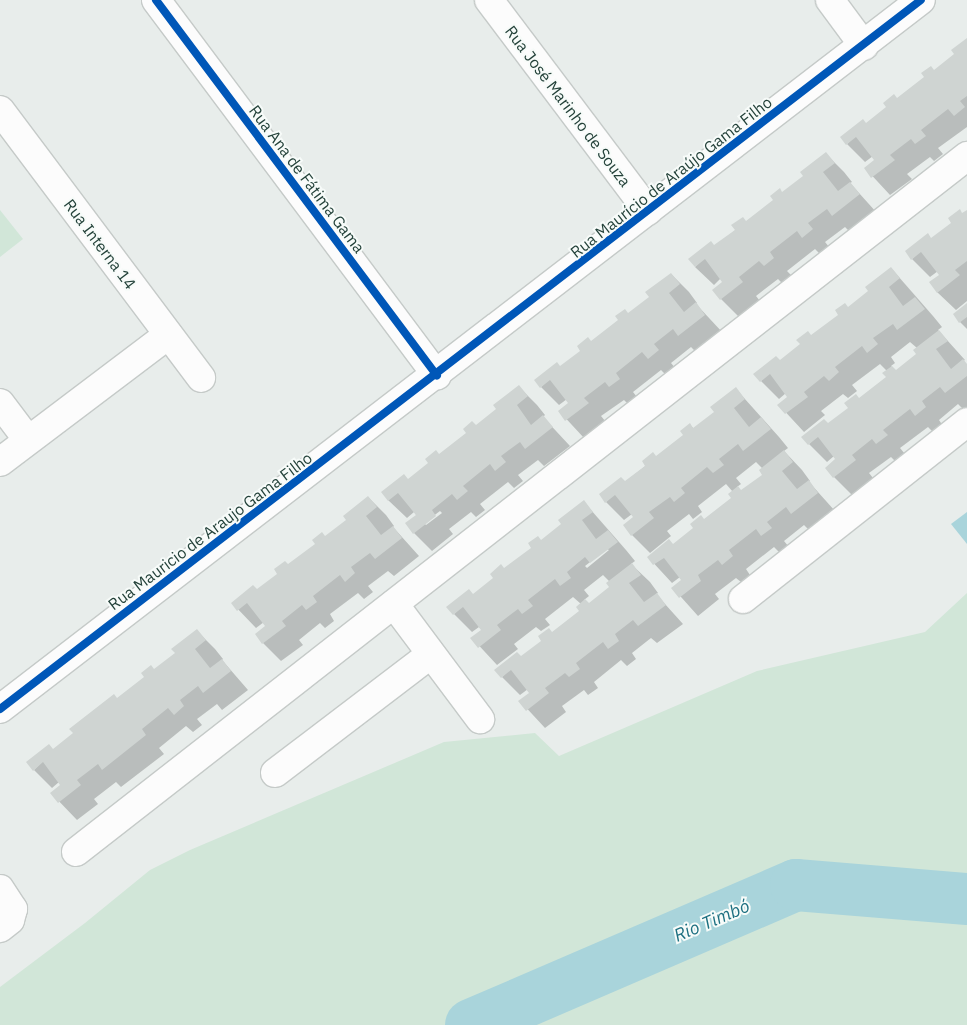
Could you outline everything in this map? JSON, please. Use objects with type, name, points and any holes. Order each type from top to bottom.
[{"type":"street","name":"Rua Ana de Fátima Gama","points":[[156,0],[437,375]]},
{"type":"street","name":"Rua José Marinho de Souza","points":[[489,0],[648,211]]},
{"type":"street","points":[[830,0],[864,46]]},
{"type":"street","name":"Rua Maurício de Araújo Gama Filho","points":[[437,375],[921,0]]},
{"type":"street","name":"Rua Interna 14","points":[[0,110],[201,378]]},
{"type":"street","points":[[76,852],[967,156]]},
{"type":"street","points":[[0,462],[168,334]]},
{"type":"street","name":"Rua Mauricio de Araujo Gama Filho","points":[[0,709],[437,375]]},
{"type":"street","points":[[0,403],[28,440]]},
{"type":"street","points":[[743,600],[967,422]]},
{"type":"street","points":[[394,604],[480,720]]},
{"type":"street","points":[[275,773],[431,654]]},
{"type":"street","points":[[0,889],[13,909],[10,920],[0,928]]},
{"type":"green space","points":[[0,210],[23,239],[0,257]]},
{"type":"green space","points":[[967,593],[967,1025],[0,1025],[0,987],[85,923],[150,870],[190,850],[444,742],[535,733],[559,756],[757,671],[925,632]]},
{"type":"water","points":[[967,512],[967,544],[951,524]]},
{"type":"building","points":[[967,38],[967,96],[960,101],[965,107],[954,116],[948,109],[921,130],[926,136],[915,144],[911,139],[890,155],[895,160],[871,178],[864,168],[874,160],[856,137],[846,145],[840,137],[863,119],[866,123],[886,107],[883,103],[894,94],[897,98],[924,77],[921,73],[931,66],[934,70],[954,54],[951,50]]},
{"type":"building","points":[[826,152],[835,163],[823,172],[838,191],[850,182],[860,194],[832,216],[827,209],[808,223],[813,229],[802,238],[797,231],[770,252],[774,258],[764,266],[759,261],[739,277],[743,282],[720,300],[712,290],[722,282],[705,259],[695,267],[688,259],[711,241],[714,245],[735,230],[731,225],[743,217],[746,221],[773,200],[770,196],[780,188],[782,192],[803,176],[800,172]]},
{"type":"building","points":[[960,209],[962,213],[967,210],[967,261],[955,270],[960,275],[937,293],[929,282],[939,275],[921,252],[911,260],[905,251],[928,233],[931,238],[951,223],[948,218]]},
{"type":"building","points":[[891,267],[900,278],[889,287],[903,306],[915,297],[925,309],[897,330],[893,324],[873,338],[878,344],[867,353],[862,346],[835,367],[839,372],[829,381],[824,376],[804,392],[808,397],[785,414],[777,405],[787,397],[770,374],[760,382],[753,374],[776,356],[780,360],[800,344],[796,340],[808,331],[811,335],[838,315],[835,310],[845,303],[848,307],[868,291],[865,287]]},
{"type":"building","points":[[671,273],[680,284],[669,293],[684,312],[696,302],[705,315],[678,336],[673,329],[654,344],[659,350],[648,359],[642,352],[616,373],[620,379],[609,387],[605,382],[584,398],[589,403],[565,421],[558,411],[568,403],[550,380],[540,388],[534,380],[557,362],[560,366],[580,351],[577,346],[588,337],[591,341],[618,320],[615,316],[625,309],[628,313],[649,297],[645,292]]},
{"type":"building","points":[[967,303],[967,317],[959,323],[953,314]]},
{"type":"building","points":[[939,330],[948,341],[936,349],[951,369],[963,359],[967,364],[967,376],[945,393],[940,387],[922,401],[926,407],[915,416],[910,409],[883,430],[888,435],[876,444],[872,439],[852,455],[856,460],[833,478],[825,468],[835,459],[818,437],[808,445],[801,437],[824,419],[828,423],[848,408],[844,403],[856,394],[859,398],[886,377],[882,373],[892,366],[896,370],[916,354],[913,350]]},
{"type":"building","points":[[519,385],[528,396],[517,405],[531,425],[543,415],[553,427],[525,449],[520,442],[501,456],[506,462],[495,471],[490,464],[463,486],[468,491],[457,500],[452,494],[432,510],[436,516],[413,534],[405,523],[416,515],[398,493],[388,501],[381,492],[404,474],[408,479],[428,463],[425,459],[436,450],[439,454],[466,433],[463,429],[472,421],[476,425],[496,409],[493,405]]},
{"type":"building","points":[[736,387],[745,399],[734,408],[749,427],[761,417],[771,429],[743,451],[738,444],[719,459],[724,465],[713,473],[707,467],[681,488],[685,493],[674,502],[670,497],[649,512],[654,518],[631,536],[623,525],[633,517],[615,495],[605,503],[599,494],[621,477],[625,481],[645,466],[642,461],[653,452],[656,456],[683,435],[680,431],[690,423],[693,428],[714,412],[710,407]]},
{"type":"building","points":[[784,450],[793,462],[782,471],[797,489],[809,480],[818,493],[791,514],[786,507],[767,522],[772,528],[761,536],[756,529],[729,550],[733,556],[722,565],[718,560],[698,575],[701,581],[679,598],[671,588],[681,580],[664,558],[653,565],[647,557],[669,539],[673,544],[693,528],[690,524],[701,515],[704,519],[731,498],[728,494],[738,486],[741,490],[762,475],[759,470]]},
{"type":"building","points":[[368,496],[377,507],[366,516],[381,535],[393,526],[402,538],[375,559],[370,553],[351,567],[355,573],[345,582],[340,575],[313,596],[317,602],[306,610],[302,605],[282,621],[286,626],[262,644],[255,634],[265,626],[247,603],[237,611],[231,603],[253,585],[257,589],[277,574],[274,569],[285,561],[288,564],[315,544],[312,540],[322,532],[325,536],[346,520],[343,516]]},
{"type":"building","points":[[584,500],[593,512],[582,520],[596,539],[608,530],[618,542],[590,563],[585,557],[567,572],[571,578],[560,586],[555,579],[528,600],[533,606],[522,614],[518,609],[497,625],[501,630],[478,648],[470,638],[481,630],[463,607],[453,615],[446,607],[469,589],[473,594],[493,578],[490,574],[501,564],[504,568],[531,548],[528,543],[538,536],[541,540],[561,524],[558,520]]},
{"type":"building","points":[[632,563],[641,575],[629,583],[644,602],[657,593],[666,605],[638,626],[633,620],[615,634],[619,641],[608,649],[603,642],[576,663],[580,669],[569,677],[565,673],[545,688],[549,693],[526,711],[518,701],[529,693],[511,670],[501,678],[494,670],[517,652],[521,656],[541,641],[538,636],[549,628],[552,632],[579,611],[576,607],[585,599],[589,603],[609,587],[606,583]]},
{"type":"building","points":[[197,629],[206,640],[195,649],[210,668],[222,659],[231,671],[203,693],[198,686],[180,700],[184,706],[174,715],[168,708],[142,729],[146,735],[102,770],[98,764],[77,780],[81,785],[58,803],[50,793],[60,785],[43,762],[33,771],[26,762],[49,744],[53,749],[73,733],[69,729],[114,694],[117,698],[144,677],[141,673],[151,665],[154,669],[175,653],[171,649]]},
{"type":"waterway","name":"Rio Timbó","points":[[471,1025],[796,885],[967,899]]},
{"type":"cycle path","points":[[156,0],[437,375]]},
{"type":"cycle path","points":[[0,709],[921,0]]}]
